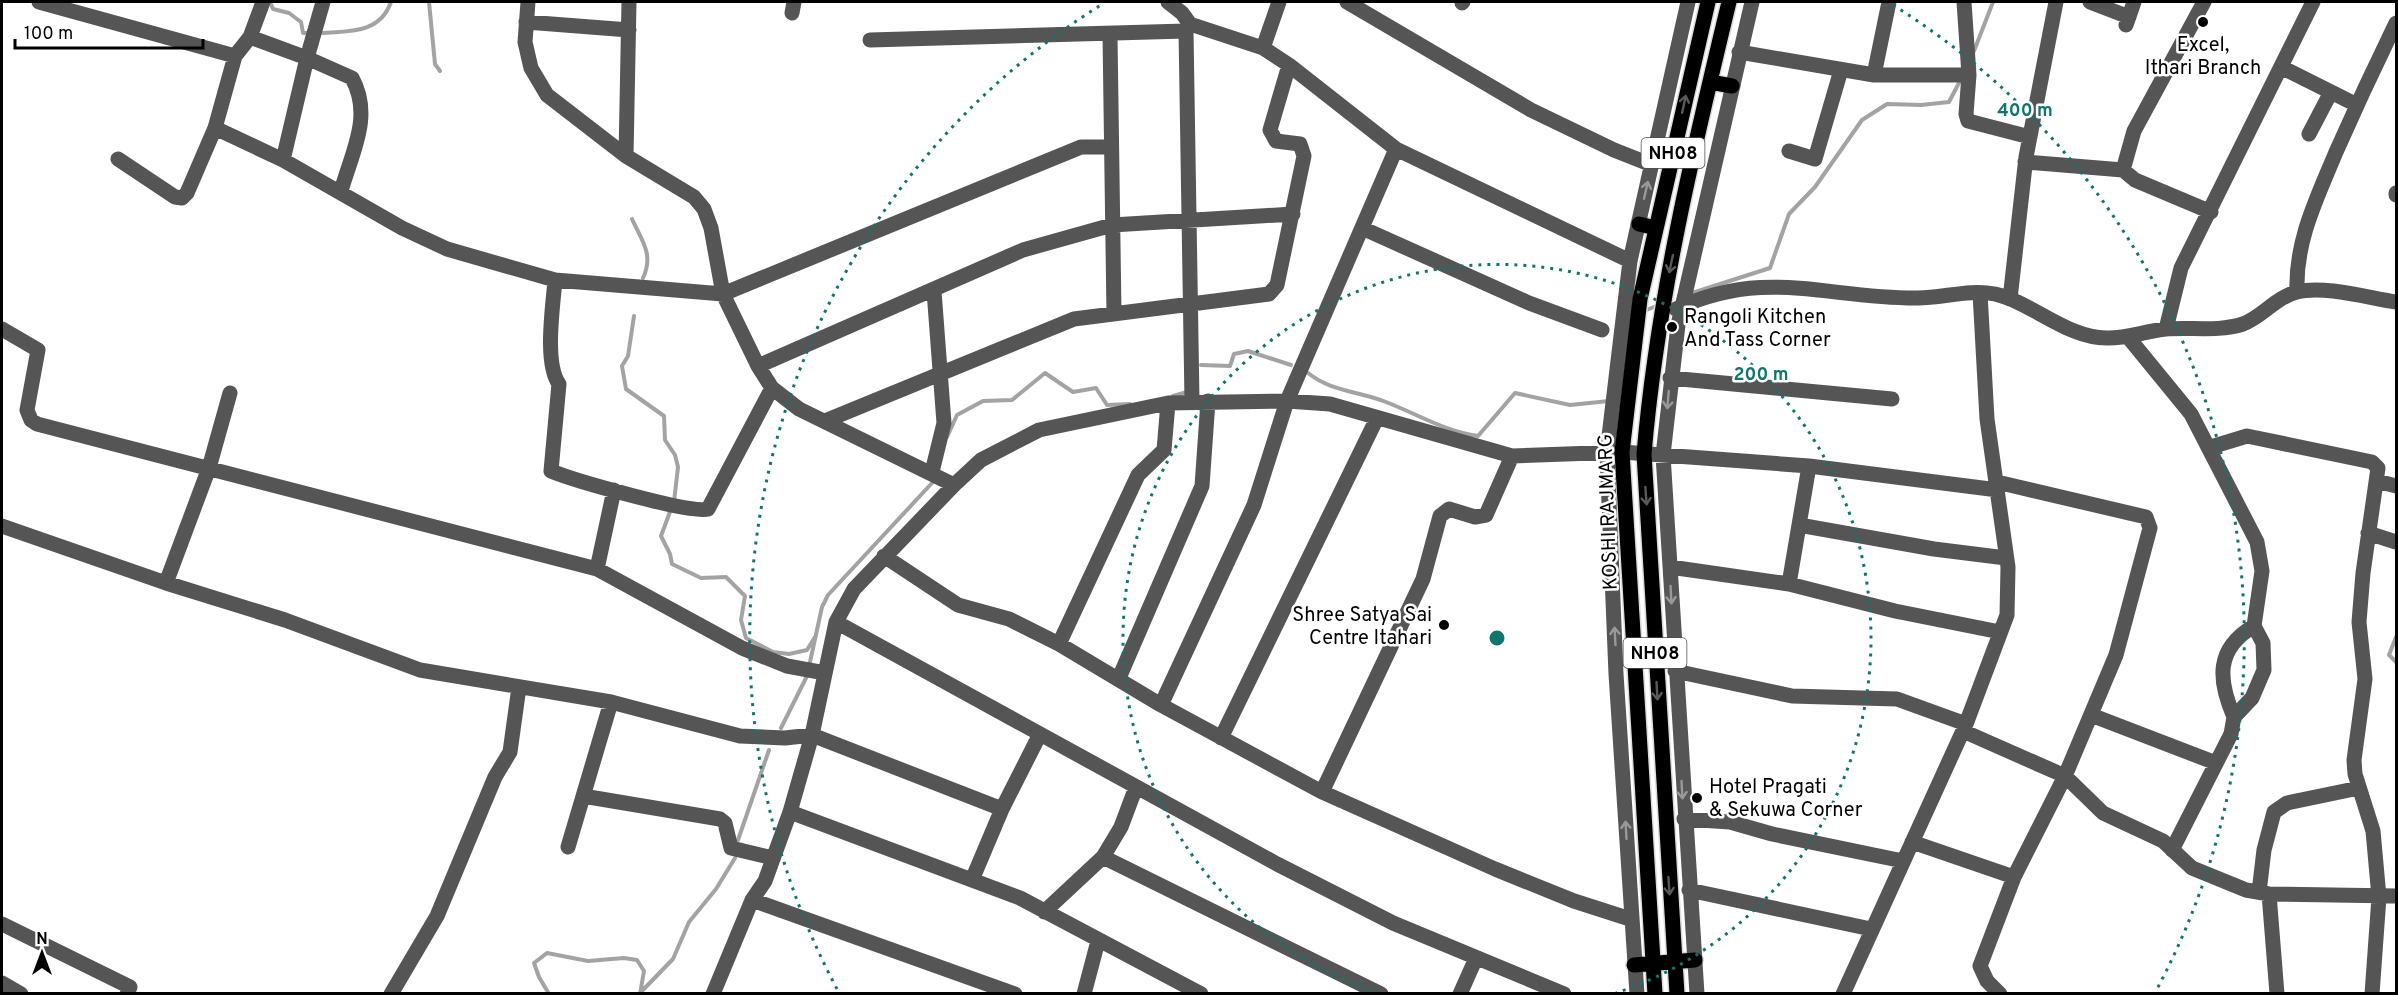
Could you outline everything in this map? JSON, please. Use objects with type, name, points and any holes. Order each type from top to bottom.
[{"type":"main road","name":"KOSHI RAJMARG","points":[[1655,993],[1615,453],[1632,306],[1656,228],[1707,2]]},
{"type":"main road","name":"KOSHI RAJMARG","points":[[1677,993],[1644,454],[1650,375],[1661,309],[1728,2]]},
{"type":"main road","points":[[1710,82],[1732,86]]},
{"type":"main road","points":[[1639,224],[1656,228]]},
{"type":"main road","points":[[1634,965],[1695,960]]},
{"type":"street","points":[[39,2],[80,7],[235,56]]},
{"type":"street","points":[[118,159],[175,198],[182,198],[187,193],[215,128],[235,56],[250,37],[263,2]]},
{"type":"street","points":[[283,160],[323,2]]},
{"type":"street","points":[[528,2],[525,42],[531,68],[547,95],[626,156],[694,197],[704,209],[711,228],[723,294],[758,366],[772,388],[799,409],[932,472],[954,485]]},
{"type":"street","points":[[626,156],[629,2]]},
{"type":"street","points":[[1168,2],[1187,17],[1263,48],[1289,65],[1396,149],[1630,261]]},
{"type":"street","points":[[1263,48],[1279,2]]},
{"type":"street","points":[[1347,2],[1531,110],[1614,150],[1652,165]]},
{"type":"street","points":[[1636,993],[1630,919],[1615,453],[1620,329],[1632,306],[1630,261],[1688,2]]},
{"type":"street","points":[[1697,993],[1684,819],[1663,455],[1670,378],[1683,299],[1751,4],[1728,2]]},
{"type":"street","points":[[1874,75],[1889,2]]},
{"type":"street","points":[[1964,2],[1969,75],[1965,114],[1968,121],[2030,137]]},
{"type":"street","points":[[2010,299],[2025,162],[2056,2]]},
{"type":"street","points":[[2090,2],[2127,21],[2134,2]]},
{"type":"street","points":[[2123,170],[2134,131],[2204,2]]},
{"type":"street","points":[[2166,329],[2181,268],[2211,212],[2313,2]]},
{"type":"street","points":[[870,40],[1110,35],[1187,17]]},
{"type":"street","points":[[1187,17],[1192,401]]},
{"type":"street","points":[[526,22],[629,30]]},
{"type":"street","points":[[2297,292],[2296,265],[2306,222],[2357,105],[2394,33]]},
{"type":"street","points":[[1110,35],[1114,314]]},
{"type":"street","points":[[250,37],[352,78],[362,104],[363,118],[341,191]]},
{"type":"street","points":[[1739,52],[1874,75],[1969,75]]},
{"type":"street","points":[[825,421],[942,371],[1074,319],[1269,294],[1276,285],[1293,214],[1304,150],[1300,144],[1276,141],[1270,130],[1289,65]]},
{"type":"street","points":[[2281,67],[2357,105]]},
{"type":"street","points":[[1789,151],[1815,159],[1841,70]]},
{"type":"street","points":[[2309,134],[2331,92]]},
{"type":"street","points":[[215,128],[283,160],[341,191],[402,228],[447,249],[555,280],[723,294],[1081,147],[1110,147]]},
{"type":"street","points":[[1161,705],[1254,505],[1287,401],[1396,149]]},
{"type":"street","points":[[2025,162],[2123,170],[2135,180],[2211,212]]},
{"type":"street","points":[[758,366],[934,291],[1023,250],[1112,225],[1293,214]]},
{"type":"street","points":[[1362,228],[1529,303],[1602,330]]},
{"type":"street","points":[[555,280],[552,327],[553,375],[559,384],[551,471],[614,490],[702,511],[713,504],[772,388]]},
{"type":"street","points":[[1661,309],[1683,299],[1772,285],[1917,298],[1980,292],[2010,299],[2088,336],[2128,337],[2166,329],[2216,329],[2245,323],[2274,302],[2297,292],[2316,290],[2397,302]]},
{"type":"street","points":[[932,472],[944,423],[942,371],[934,291]]},
{"type":"street","points":[[1843,993],[1964,727],[2007,615],[2006,558],[1988,418],[1980,292]]},
{"type":"street","points":[[2,329],[38,350],[27,411],[31,420],[37,424],[597,569],[742,648],[787,666],[825,673]]},
{"type":"street","points":[[2128,337],[2189,410],[2211,447],[2259,550],[2262,571],[2254,626],[2263,643],[2264,670],[2252,698],[2234,717],[2231,734],[2172,850]]},
{"type":"street","points":[[1670,378],[1892,399]]},
{"type":"street","points":[[166,583],[209,468],[230,393]]},
{"type":"street","points":[[1119,678],[1202,486],[1208,401]]},
{"type":"street","points":[[713,993],[752,900],[765,880],[790,812],[812,735],[836,622],[854,589],[884,556],[981,460],[1038,430],[1168,403],[1287,401],[1330,404],[1512,456],[1615,453],[1809,466],[1997,486],[2145,517],[2149,521],[2149,533],[2116,655],[2065,776],[2014,878],[1980,966],[1988,981],[2000,993]]},
{"type":"street","points":[[1059,644],[1138,475],[1164,450],[1168,403]]},
{"type":"street","points":[[1221,738],[1377,418]]},
{"type":"street","points":[[2211,447],[2244,436],[2253,437],[2372,462],[2378,468],[2368,533],[2359,622],[2365,679],[2354,760],[2359,788],[2373,831],[2379,897],[2372,993]]},
{"type":"street","points":[[1322,792],[1423,579],[1440,516],[1449,509],[1475,517],[1486,515],[1512,456]]},
{"type":"street","points":[[1789,584],[1809,466]]},
{"type":"street","points":[[2377,481],[2397,486]]},
{"type":"street","points":[[597,569],[614,490]]},
{"type":"street","points":[[1799,525],[1934,549],[2006,558]]},
{"type":"street","points":[[2,526],[166,583],[285,620],[420,670],[611,702],[740,736],[785,738],[812,735],[1002,809]]},
{"type":"street","points":[[2368,533],[2397,542]]},
{"type":"street","points":[[884,556],[958,605],[1009,619],[1059,644],[1161,705],[1322,792],[1495,869],[1574,901],[1630,919]]},
{"type":"street","points":[[1670,567],[1789,584],[1895,612],[2000,632]]},
{"type":"street","points":[[836,622],[1136,787],[1393,923],[1563,993]]},
{"type":"street","points":[[2234,717],[2225,697],[2223,676],[2226,656],[2236,636],[2254,626]]},
{"type":"street","points":[[1675,671],[1792,696],[1833,695],[1897,699],[1964,727],[2065,776],[2103,813],[2163,841],[2192,868],[2246,890],[2264,893],[2397,896]]},
{"type":"street","points":[[391,993],[436,916],[495,777],[510,752],[519,687]]},
{"type":"street","points":[[568,847],[611,702]]},
{"type":"street","points":[[2091,715],[2216,763]]},
{"type":"street","points":[[972,880],[1002,809],[1040,734]]},
{"type":"street","points":[[1044,912],[1103,856],[1121,827],[1136,787]]},
{"type":"street","points":[[2277,993],[2264,893],[2264,849],[2274,812],[2287,803],[2359,788]]},
{"type":"street","points":[[584,796],[720,819],[725,823],[731,848],[773,858]]},
{"type":"street","points":[[790,812],[1020,898],[1098,941],[1201,993]]},
{"type":"street","points":[[1684,819],[1730,822],[1772,834],[1903,861]]},
{"type":"street","points":[[1912,842],[2014,878]]},
{"type":"street","points":[[1103,856],[1381,993]]},
{"type":"street","points":[[1689,890],[1871,929]]},
{"type":"street","points":[[752,900],[1015,993]]},
{"type":"street","points":[[2,924],[130,987],[127,993]]},
{"type":"street","points":[[1084,993],[1098,941]]},
{"type":"street","points":[[1460,993],[1476,958]]},
{"type":"street","points":[[2,983],[21,993]]},
{"type":"waterway","points":[[270,2],[273,9],[289,13],[301,22],[303,33],[309,33]]},
{"type":"waterway","points":[[323,33],[354,30],[372,25],[380,20],[391,2]]},
{"type":"waterway","points":[[429,2],[435,64],[440,71]]},
{"type":"waterway","points":[[1974,51],[1993,2]]},
{"type":"waterway","points":[[1689,294],[1770,268],[1789,214],[1815,187],[1862,120],[1887,104],[1921,105],[1949,102],[1961,79]]},
{"type":"waterway","points":[[632,219],[647,255],[643,278]]},
{"type":"waterway","points":[[1644,311],[1659,305]]},
{"type":"waterway","points":[[634,316],[628,356],[622,366],[626,389],[664,416],[665,440],[675,455],[678,467],[674,502]]},
{"type":"waterway","points":[[1201,365],[1230,366],[1234,354],[1248,351],[1291,365]]},
{"type":"waterway","points":[[947,437],[957,415],[983,401],[1012,400],[1045,373],[1073,392],[1096,388],[1107,405],[1130,404]]},
{"type":"waterway","points":[[1308,373],[1336,388],[1376,398],[1443,427],[1478,436],[1515,393],[1570,405],[1609,401]]},
{"type":"waterway","points":[[1173,396],[1187,392]]},
{"type":"waterway","points":[[810,662],[822,607],[828,595],[932,483]]},
{"type":"waterway","points":[[671,509],[661,536],[672,564],[701,578],[726,577],[745,596],[741,620],[746,638],[773,652],[789,654],[807,650],[815,637]]},
{"type":"waterway","points":[[2396,637],[2389,655],[2396,662]]},
{"type":"waterway","points":[[781,728],[807,676]]},
{"type":"waterway","points":[[738,840],[769,750]]},
{"type":"waterway","points":[[640,993],[673,959],[689,922],[716,889],[735,858]]},
{"type":"waterway","points":[[549,994],[534,963],[547,953],[588,961],[624,958],[637,960],[644,971],[640,994]]},
{"type":"place","name":"Excel, Ithari Branch","points":[[2203,22]]},
{"type":"place","name":"Rangoli Kitchen And Tass Corner","points":[[1672,327]]},
{"type":"place","name":"Shree Satya Sai Centre Itahari","points":[[1444,625]]},
{"type":"place","name":"Hotel Pragati & Sekuwa Corner","points":[[1697,798]]}]
